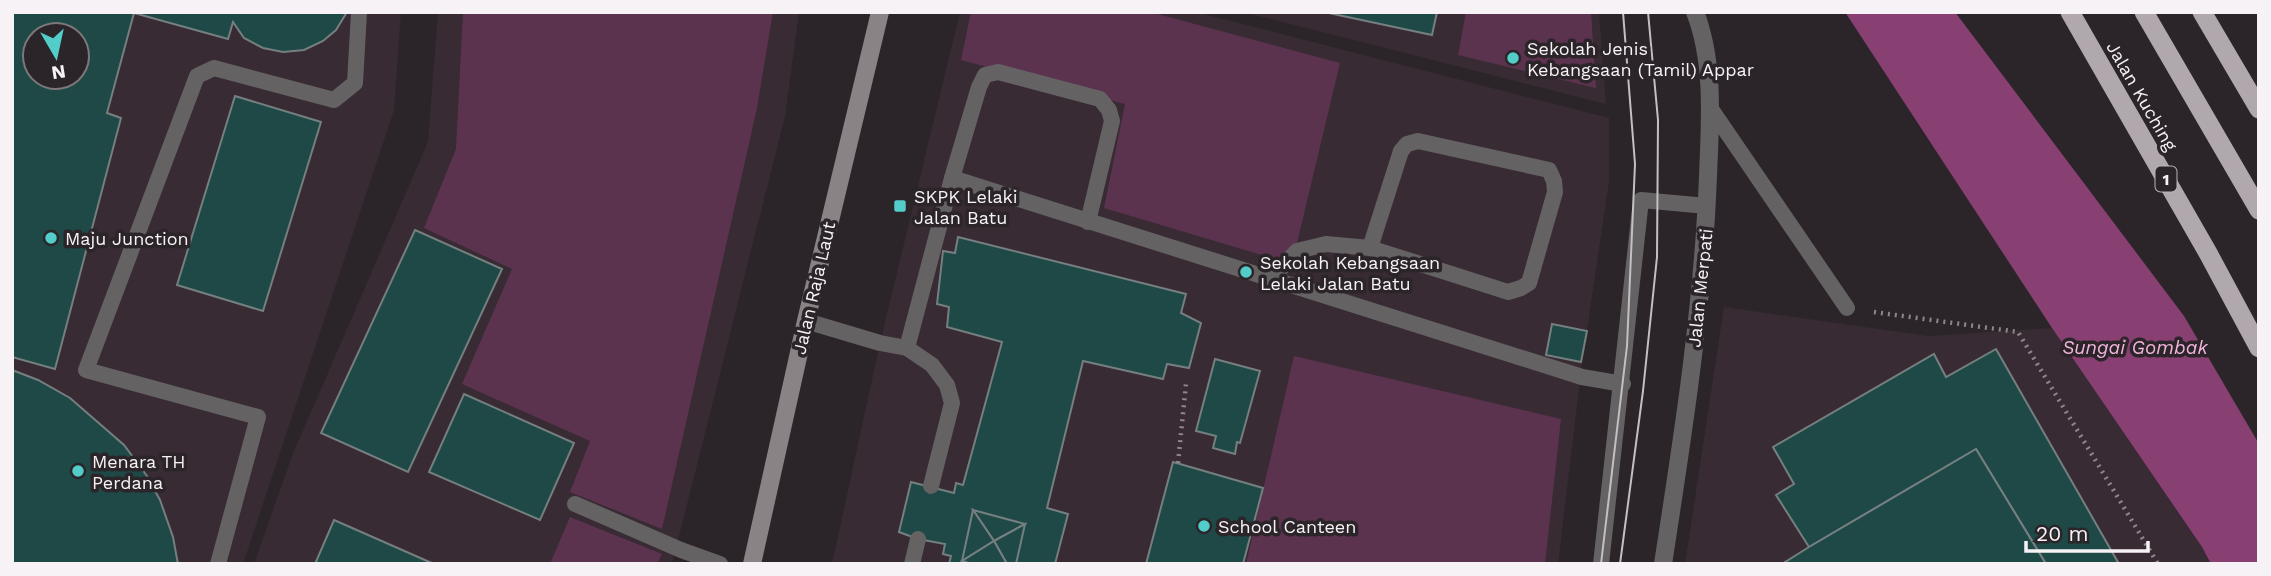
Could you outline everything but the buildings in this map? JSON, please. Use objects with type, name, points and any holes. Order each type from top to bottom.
[{"type":"highway","name":"Jalan Kuching","points":[[2070,12],[2208,253],[2259,348]]},
{"type":"highway","points":[[2144,12],[2259,210]]},
{"type":"highway","points":[[2202,12],[2259,109]]},
{"type":"main road","name":"Jalan Raja Laut","points":[[752,564],[806,321],[880,12]]},
{"type":"street","name":"Jalan Merpati","points":[[1663,564],[1687,412],[1705,250],[1711,108],[1703,31],[1695,12]]},
{"type":"lane","points":[[218,564],[258,416],[86,370],[197,76],[214,68],[334,100],[355,83],[359,12]]},
{"type":"lane","points":[[907,348],[952,178],[985,75],[998,72],[1100,99],[1108,110],[1112,121],[1088,222]]},
{"type":"lane","points":[[1711,108],[1847,308]]},
{"type":"lane","points":[[1271,279],[1297,251],[1326,244],[1370,248],[1508,292],[1521,288],[1529,283],[1555,192],[1554,181],[1549,170],[1418,141],[1407,144],[1401,151],[1370,248]]},
{"type":"lane","points":[[952,178],[1582,377],[1623,384]]},
{"type":"lane","points":[[1601,564],[1623,384],[1641,200],[1707,205]]},
{"type":"lane","points":[[806,321],[880,343],[907,348],[932,365],[947,385],[952,403],[930,486]]},
{"type":"lane","points":[[575,504],[681,551],[720,564]]},
{"type":"lane","points":[[912,564],[918,539]]},
{"type":"path","points":[[1847,308],[2018,332],[2158,564]]},
{"type":"path","points":[[1178,463],[1186,384]]},
{"type":"shaded area","points":[[12,12],[401,12],[394,110],[243,564],[12,564]]},
{"type":"shaded area","points":[[438,12],[799,12],[785,116],[672,564],[254,564],[292,456],[428,142]]},
{"type":"shaded area","points":[[463,12],[773,12],[757,108],[662,529],[570,492],[590,441],[462,384],[512,269],[424,228],[456,149]]},
{"type":"shaded area","name":"Sekolah Kebangsaan Lelaki Jalan Batu","points":[[960,12],[1196,12],[1609,118],[1609,181],[1582,364],[1558,564],[832,564],[880,343]]},
{"type":"shaded area","points":[[971,12],[1150,12],[1340,63],[1292,264],[1104,208],[1125,104],[961,60]]},
{"type":"shaded area","name":"Sekolah Jenis Kebangsaan (Tamil) Appar","points":[[1243,12],[1599,12],[1606,104]]},
{"type":"shaded area","points":[[1466,12],[1591,12],[1596,88],[1458,55]]},
{"type":"shaded area","points":[[1724,307],[1928,336],[2052,328],[2211,564],[1685,564]]},
{"type":"shaded area","points":[[1294,356],[1561,419],[1545,564],[1246,564]]},
{"type":"shaded area","points":[[570,517],[662,554],[657,564],[550,564]]},
{"type":"water","name":"Sungai Gombak","points":[[1845,12],[1955,12],[2184,316],[2259,444],[2259,564],[2211,564],[2052,328]]},
{"type":"tram line","points":[[1601,564],[1627,346],[1635,164],[1623,12]]},
{"type":"tram line","points":[[1620,564],[1643,391],[1657,257],[1658,120],[1648,12]]},
{"type":"place","name":"Sekolah Jenis Kebangsaan (Tamil) Appar","points":[[1513,58]]},
{"type":"place","name":"SKPK Lelaki Jalan Batu","points":[[900,206]]},
{"type":"place","name":"Maju Junction","points":[[51,238]]},
{"type":"place","name":"Sekolah Kebangsaan Lelaki Jalan Batu","points":[[1246,272]]},
{"type":"place","name":"Menara TH Perdana","points":[[78,471]]},
{"type":"place","name":"School Canteen","points":[[1204,526]]}]
